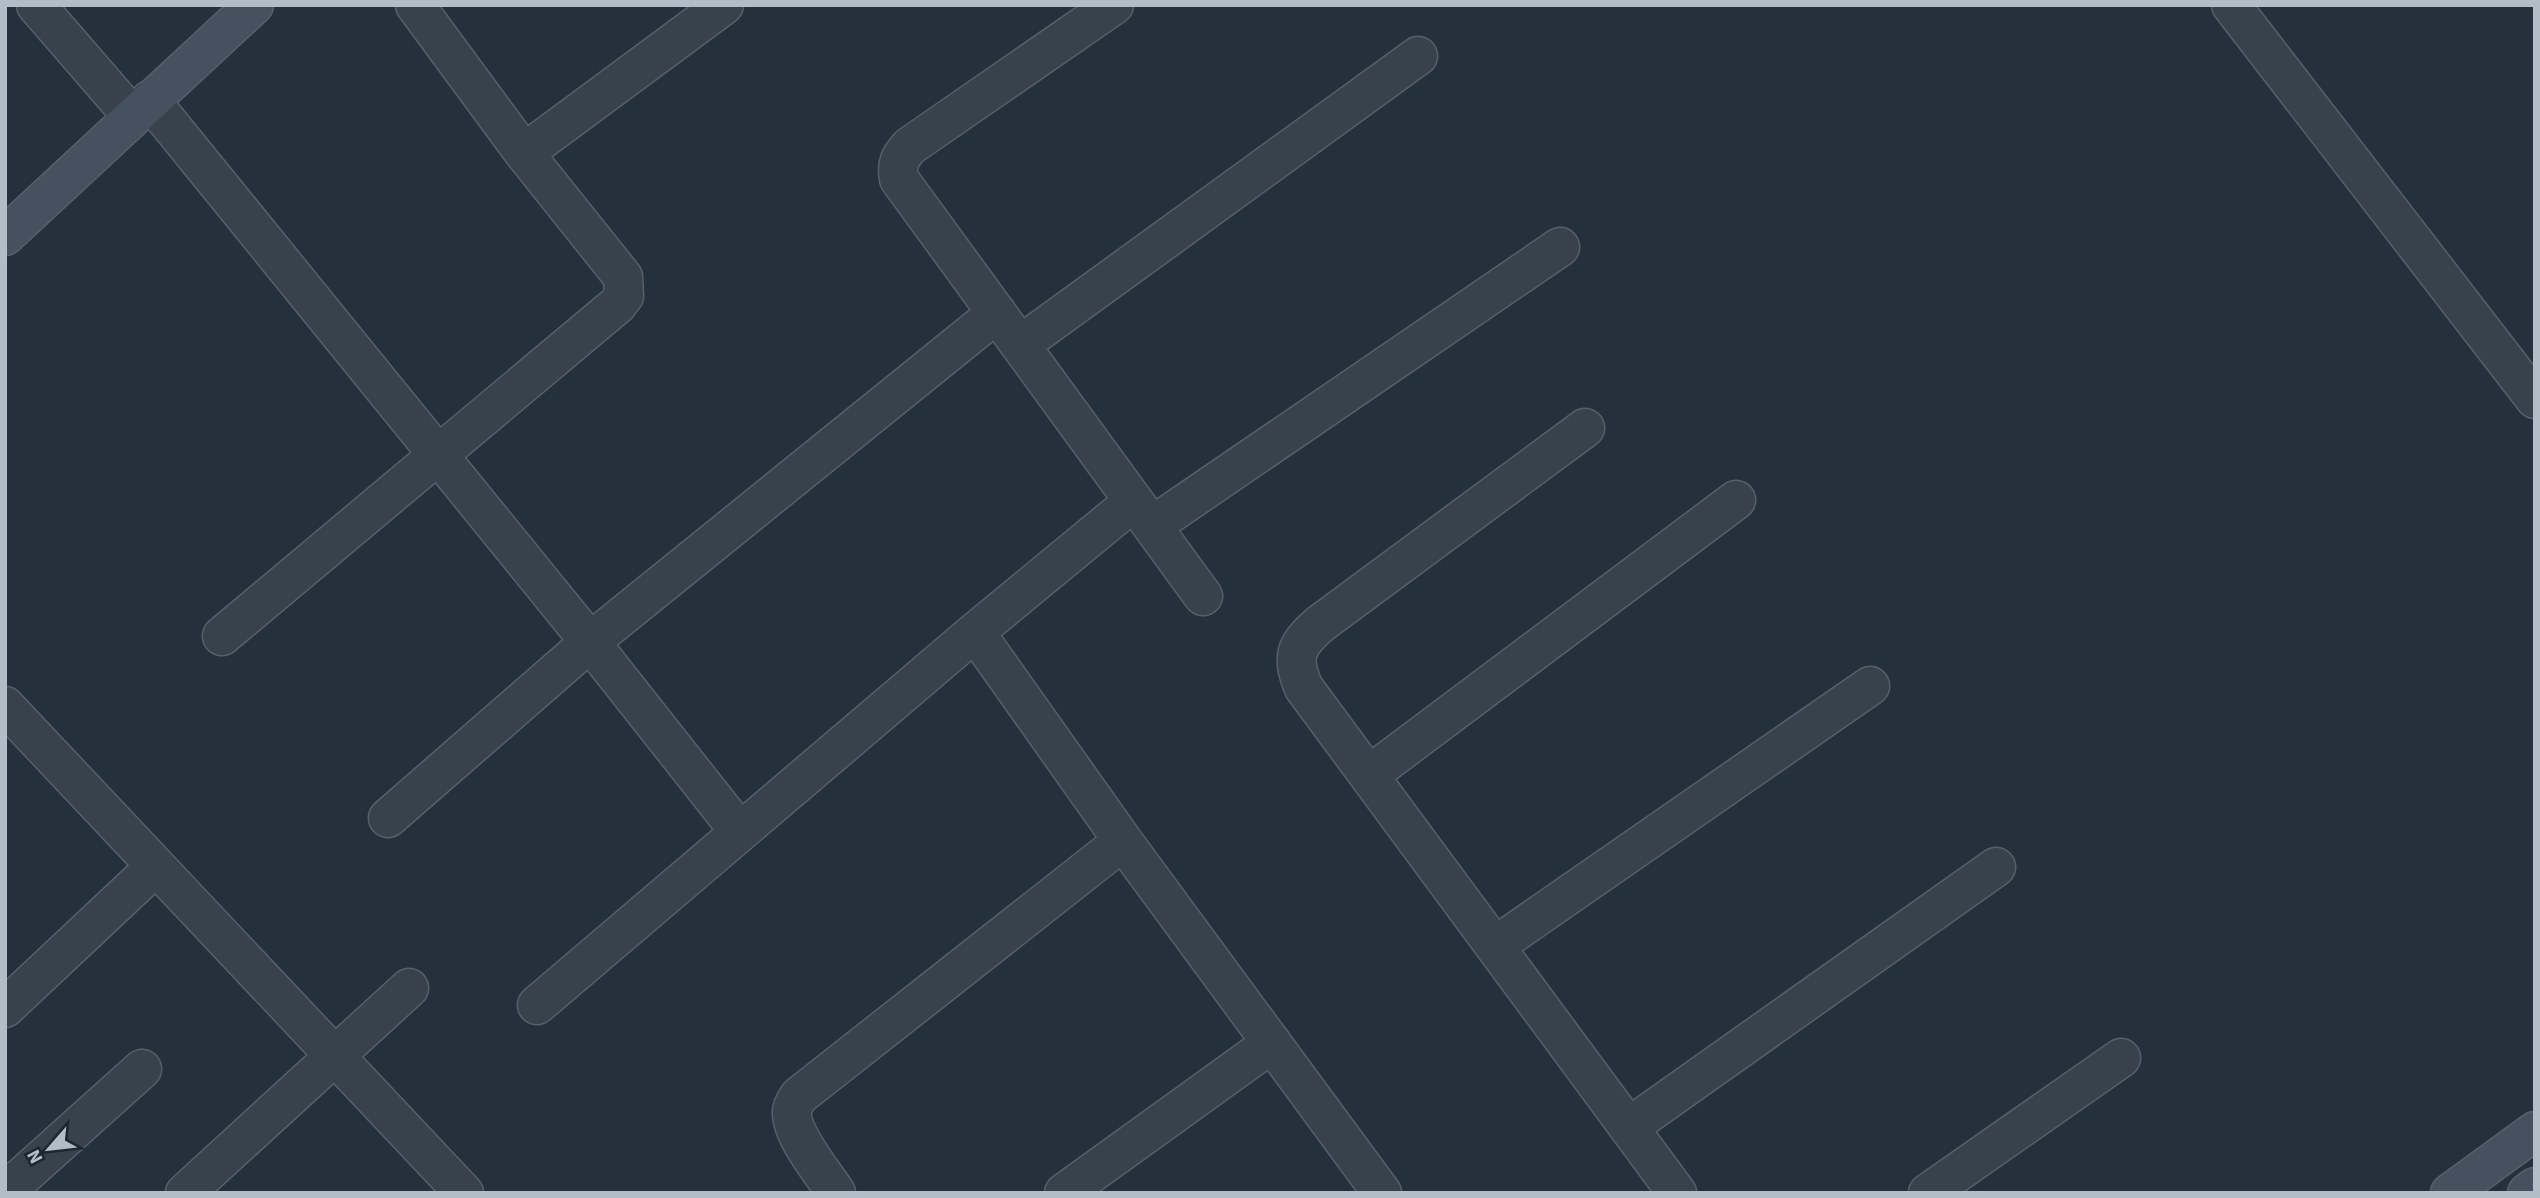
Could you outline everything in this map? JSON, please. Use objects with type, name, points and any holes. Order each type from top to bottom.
[{"type":"street","points":[[36,5],[141,108],[438,456],[740,832]]},
{"type":"street","points":[[5,236],[254,5]]},
{"type":"street","points":[[222,636],[617,305],[624,296],[623,277],[524,153],[415,5]]},
{"type":"street","points":[[524,153],[724,5]]},
{"type":"street","points":[[1114,5],[910,146],[900,157],[897,169],[900,179],[1203,596]]},
{"type":"street","points":[[2231,5],[2535,400]]},
{"type":"street","points":[[1020,345],[1418,56]]},
{"type":"street","points":[[537,1005],[975,632],[1143,514],[1560,247]]},
{"type":"street","points":[[388,818],[590,642],[997,313]]},
{"type":"street","points":[[1585,428],[1304,638],[1296,656],[1296,670],[1304,688],[1677,1193]]},
{"type":"street","points":[[1369,775],[1736,500]]},
{"type":"street","points":[[975,632],[1124,841],[1382,1193]]},
{"type":"street","points":[[1495,946],[1870,686]]},
{"type":"street","points":[[12,726],[155,867],[464,1193]]},
{"type":"street","points":[[836,1193],[799,1137],[793,1122],[791,1110],[799,1096],[1124,841]]},
{"type":"street","points":[[5,1008],[155,867]]},
{"type":"street","points":[[1629,1127],[1996,867]]},
{"type":"street","points":[[185,1193],[409,988]]},
{"type":"street","points":[[1064,1193],[1272,1043]]},
{"type":"street","points":[[1928,1193],[2121,1058]]},
{"type":"street","points":[[5,1192],[142,1069]]},
{"type":"street","points":[[2450,1193],[2535,1131]]},
{"type":"street","points":[[2527,1193],[2535,1186]]}]
